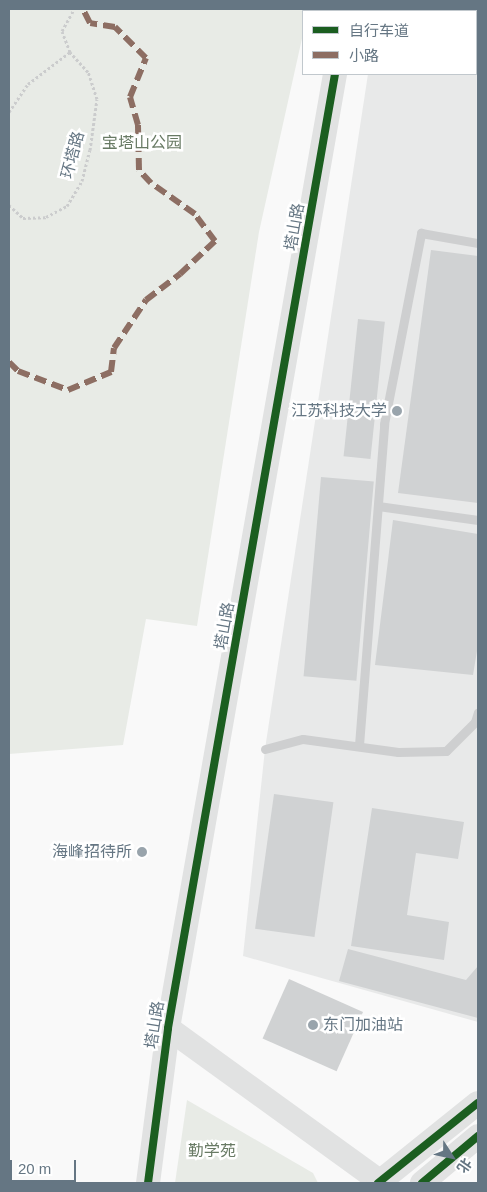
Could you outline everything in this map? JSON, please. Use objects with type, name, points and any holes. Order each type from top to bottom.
[{"type":"street","name":"塔山路","points":[[148,1183],[168,1028],[335,75]]},
{"type":"street","points":[[168,1028],[380,1183],[478,1102]]},
{"type":"street","points":[[422,1183],[478,1136]]},
{"type":"lane","points":[[359,745],[384,424],[421,233],[478,243]]},
{"type":"lane","points":[[378,506],[478,520]]},
{"type":"lane","points":[[265,749],[303,739],[359,745],[398,752],[446,751],[476,722],[478,712]]},
{"type":"path","points":[[9,112],[28,84],[70,52]]},
{"type":"shaded area","name":"江苏科技大学","points":[[478,9],[478,1022],[243,956],[265,749],[368,75],[477,75],[477,10],[378,10]]},
{"type":"green space","name":"宝塔山公园","points":[[9,9],[309,9],[302,10],[302,38],[259,232],[197,626],[146,619],[123,745],[9,754]]},
{"type":"green space","name":"勤学苑","points":[[187,1100],[313,1173],[318,1183],[175,1183]]},
{"type":"building","points":[[431,250],[478,256],[478,503],[398,493]]},
{"type":"building","points":[[358,319],[385,322],[370,459],[344,456]]},
{"type":"building","points":[[321,477],[374,482],[356,681],[304,676]]},
{"type":"building","points":[[393,520],[478,534],[478,645],[473,675],[375,665]]},
{"type":"building","points":[[274,794],[333,802],[314,937],[255,929]]},
{"type":"building","points":[[372,808],[464,822],[458,859],[416,853],[407,915],[449,922],[444,960],[351,946]]},
{"type":"building","points":[[348,949],[466,980],[478,966],[478,1018],[339,981]]},
{"type":"building","name":"东门加油站","points":[[289,979],[363,1012],[337,1071],[263,1038]]},
{"type":"marked path","points":[[9,362],[18,371],[68,390],[111,372],[114,348],[146,300],[180,274],[215,241],[195,214],[151,183],[139,170],[138,125],[130,97],[146,58],[115,27],[90,23],[83,9]]},
{"type":"cycle path","points":[[148,1183],[168,1028],[335,75]]},
{"type":"cycle path","points":[[378,1183],[478,1103]]},
{"type":"cycle path","points":[[422,1183],[478,1136]]},
{"type":"place","name":"江苏科技大学","points":[[397,411]]},
{"type":"place","name":"海峰招待所","points":[[142,852]]},
{"type":"place","name":"东门加油站","points":[[313,1025]]}]
